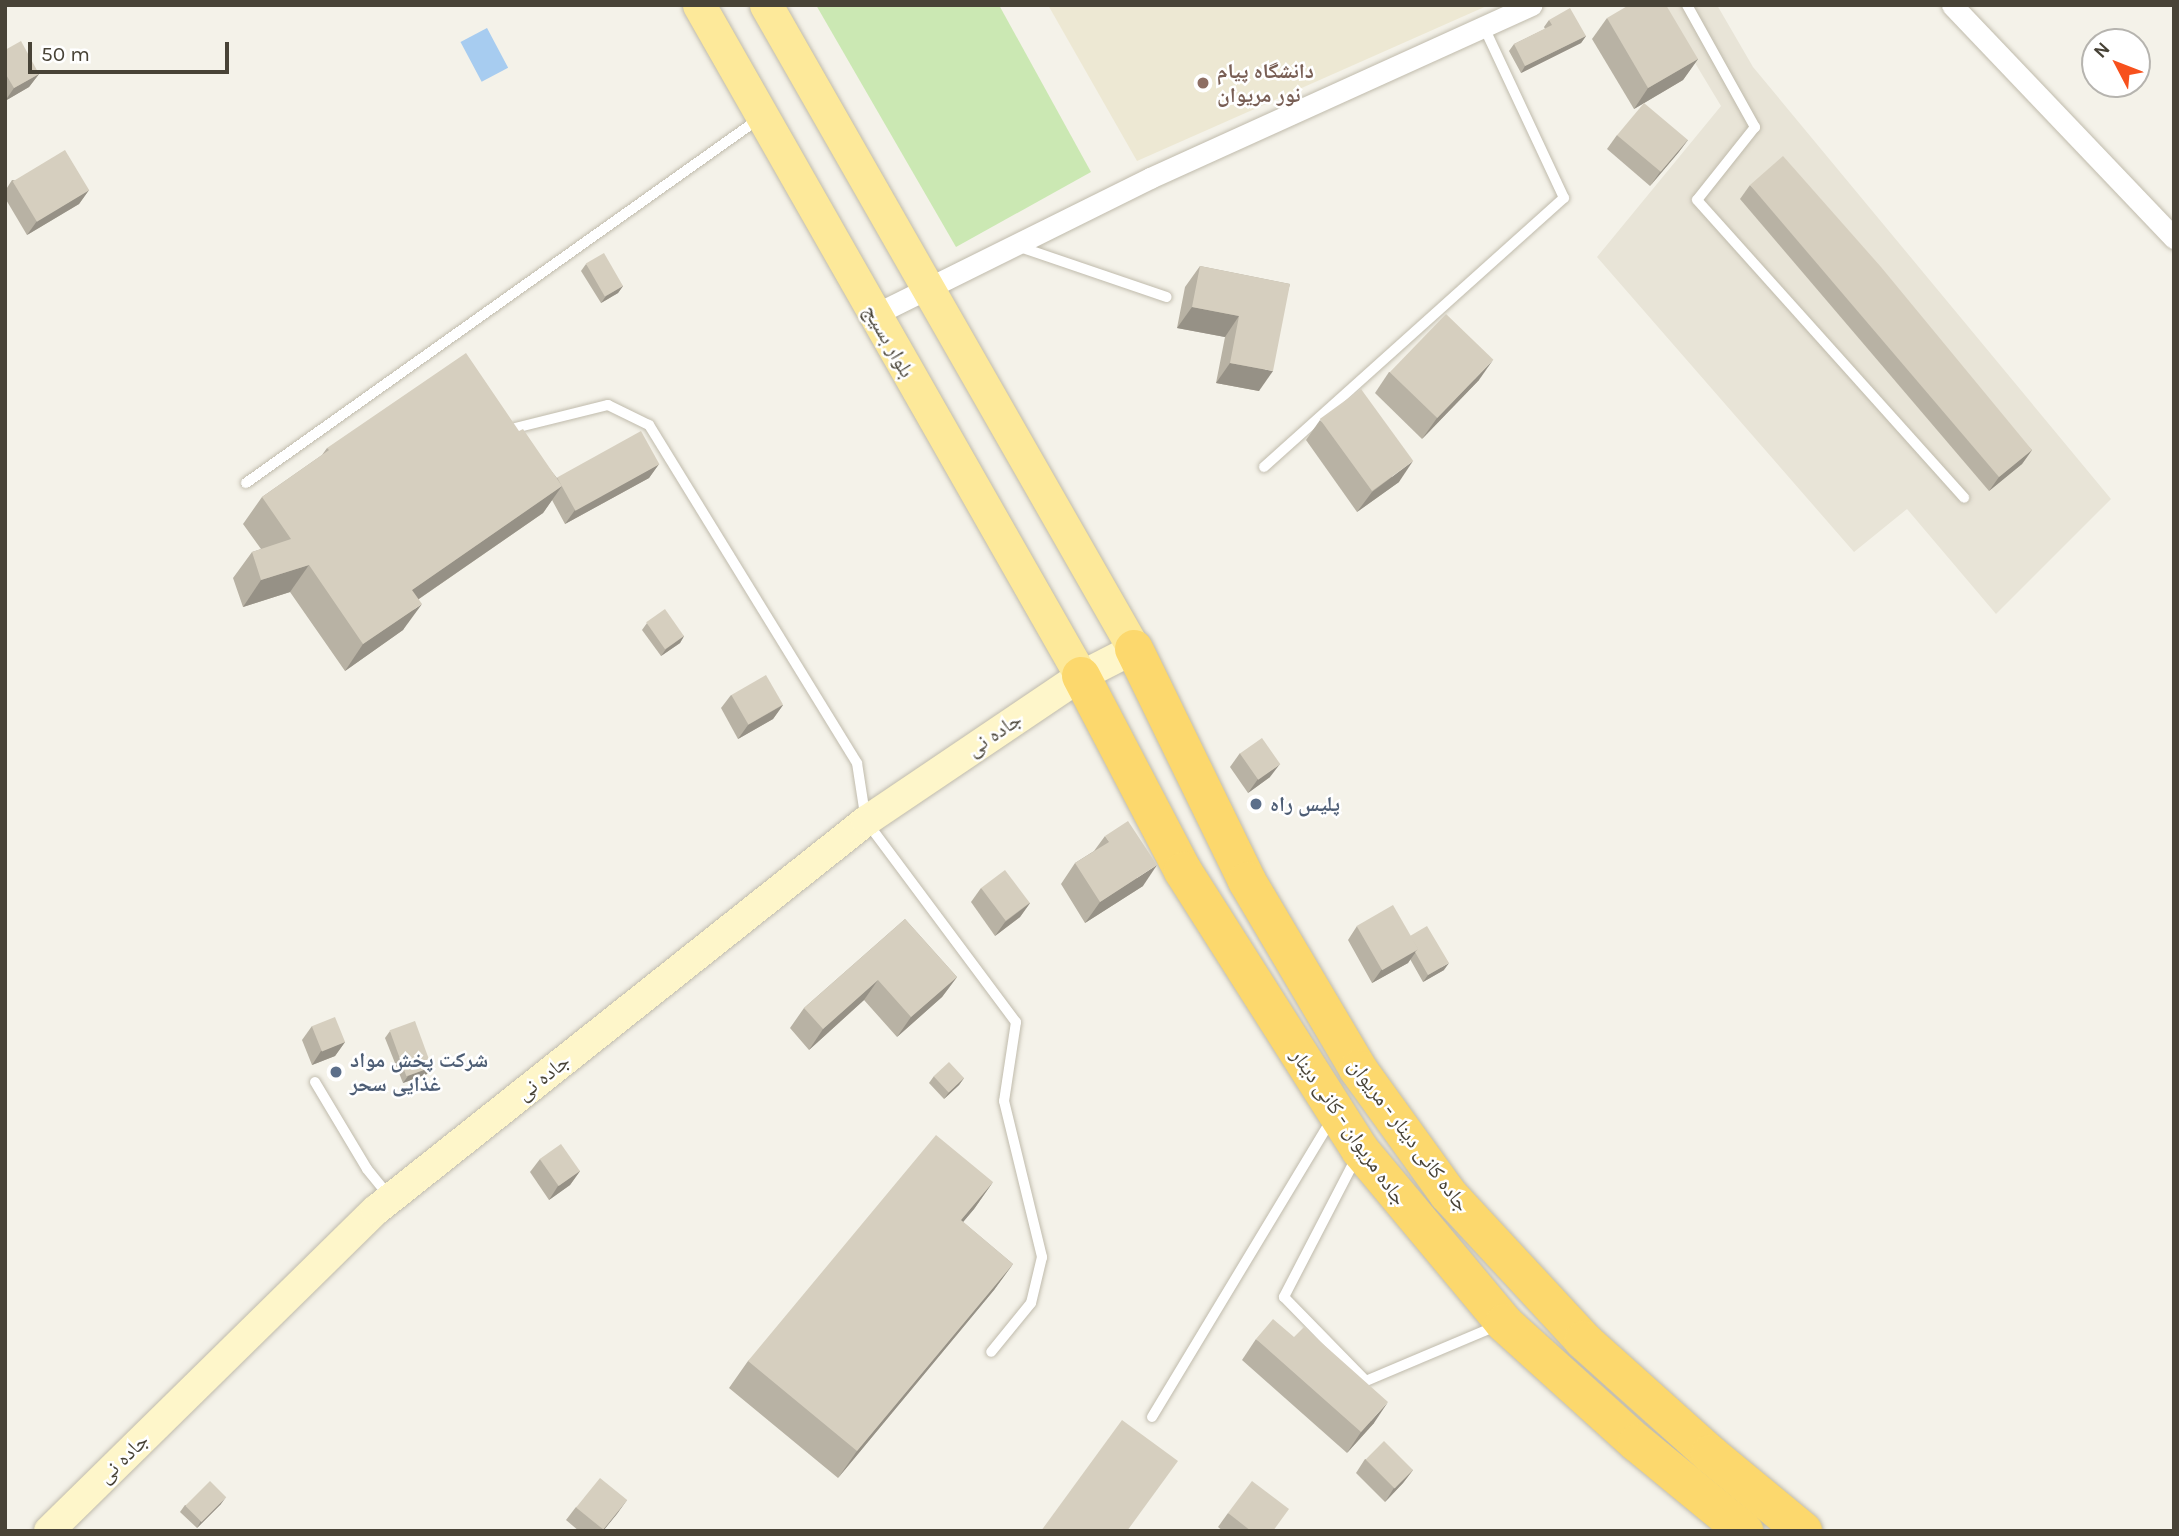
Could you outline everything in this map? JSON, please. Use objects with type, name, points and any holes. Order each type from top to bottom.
[{"type":"highway","name":"جاده کانی دینار - مریوان","points":[[1134,649],[1247,881],[1358,1069],[1448,1194],[1583,1340],[1710,1454],[1803,1531]]},
{"type":"highway","name":"جاده مریوان - کانی دینار","points":[[1081,676],[1183,871],[1360,1150],[1504,1323],[1637,1443],[1744,1531]]},
{"type":"main road","name":"بلوار بسیج","points":[[699,5],[1081,676]]},
{"type":"main road","points":[[766,5],[1134,649]]},
{"type":"main road","name":"جاده نی","points":[[49,1531],[391,1198],[866,821],[1081,676],[1134,649]]},
{"type":"street","points":[[874,315],[1150,178],[1532,5]]},
{"type":"street","points":[[1952,5],[2174,238]]},
{"type":"lane","points":[[1687,5],[1755,127],[1697,200],[1964,498]]},
{"type":"lane","points":[[1264,467],[1564,198],[1484,27]]},
{"type":"lane","points":[[246,483],[762,116]]},
{"type":"lane","points":[[1015,246],[1167,297]]},
{"type":"lane","points":[[515,428],[608,405],[649,425],[857,763],[866,821],[1016,1022],[1004,1101],[1042,1257],[1031,1303],[991,1352]]},
{"type":"lane","points":[[315,1082],[367,1169],[391,1198]]},
{"type":"lane","points":[[1152,1417],[1336,1114]]},
{"type":"lane","points":[[1360,1150],[1284,1297],[1366,1381],[1504,1323]]},
{"type":"shaded area","name":"دانشگاه پیام نور مریوان","points":[[1048,5],[1489,5],[1137,161]]},
{"type":"shaded area","points":[[1660,5],[1717,5],[1753,67],[2111,499],[1996,614],[1907,509],[1854,552],[1597,257],[1721,106]]},
{"type":"green space","points":[[816,5],[999,5],[1091,172],[956,247]]},
{"type":"water","points":[[487,28],[508,68],[482,82],[461,42]]},
{"type":"building","points":[[1629,5],[1666,5],[1698,59],[1648,88],[1607,18]]},
{"type":"building","points":[[1570,8],[1586,36],[1525,66],[1514,44],[1552,25],[1549,20]]},
{"type":"building","points":[[21,41],[39,74],[14,88],[5,73],[5,50]]},
{"type":"building","points":[[1644,103],[1688,140],[1661,172],[1617,135]]},
{"type":"building","points":[[65,150],[89,190],[37,222],[13,181]]},
{"type":"building","points":[[1783,156],[1881,267],[2032,450],[1999,477],[1750,185]]},
{"type":"building","points":[[604,253],[623,286],[605,296],[586,264]]},
{"type":"building","points":[[1200,266],[1290,284],[1273,371],[1230,363],[1239,316],[1192,307]]},
{"type":"building","points":[[1446,314],[1493,360],[1437,418],[1390,372]]},
{"type":"building","points":[[466,353],[519,431],[523,429],[562,486],[412,590],[422,604],[363,644],[309,565],[261,580],[252,552],[291,539],[262,497],[329,450],[327,448]]},
{"type":"building","points":[[1361,389],[1413,461],[1372,491],[1320,419]]},
{"type":"building","points":[[641,431],[659,464],[575,511],[557,478]]},
{"type":"building","points":[[665,609],[684,636],[665,649],[646,622]]},
{"type":"building","points":[[766,675],[783,704],[748,724],[731,695]]},
{"type":"building","points":[[1262,738],[1280,764],[1258,780],[1240,753]]},
{"type":"building","points":[[1128,821],[1157,865],[1100,902],[1075,863],[1109,842],[1105,836]]},
{"type":"building","points":[[1005,870],[1030,903],[1006,921],[981,888]]},
{"type":"building","points":[[1393,905],[1418,949],[1382,970],[1357,926]]},
{"type":"building","points":[[905,919],[957,977],[911,1017],[878,980],[823,1029],[804,1008]]},
{"type":"building","points":[[1427,926],[1449,963],[1428,975],[1415,952],[1418,949],[1410,936]]},
{"type":"building","points":[[335,1017],[345,1042],[322,1051],[312,1026]]},
{"type":"building","points":[[415,1021],[432,1067],[406,1076],[390,1030]]},
{"type":"building","points":[[949,1062],[964,1078],[949,1092],[934,1076]]},
{"type":"building","points":[[936,1135],[993,1182],[961,1220],[1013,1264],[857,1451],[748,1361]]},
{"type":"building","points":[[561,1144],[580,1171],[559,1186],[540,1159]]},
{"type":"building","points":[[1273,1319],[1294,1337],[1304,1327],[1388,1402],[1361,1432],[1256,1339]]},
{"type":"building","points":[[1122,1420],[1178,1461],[1127,1531],[1041,1531]]},
{"type":"building","points":[[1384,1441],[1413,1470],[1395,1488],[1366,1459]]},
{"type":"building","points":[[600,1478],[627,1500],[603,1530],[576,1508]]},
{"type":"building","points":[[210,1481],[226,1497],[202,1522],[185,1506]]},
{"type":"building","points":[[1252,1481],[1289,1509],[1273,1531],[1251,1531],[1228,1513]]},
{"type":"place","name":"دانشگاه پیام نور مریوان","points":[[1203,83]]},
{"type":"place","name":"پلیس راه","points":[[1256,804]]},
{"type":"place","name":"شرکت پخش مواد غذایی سحر","points":[[336,1072]]}]
